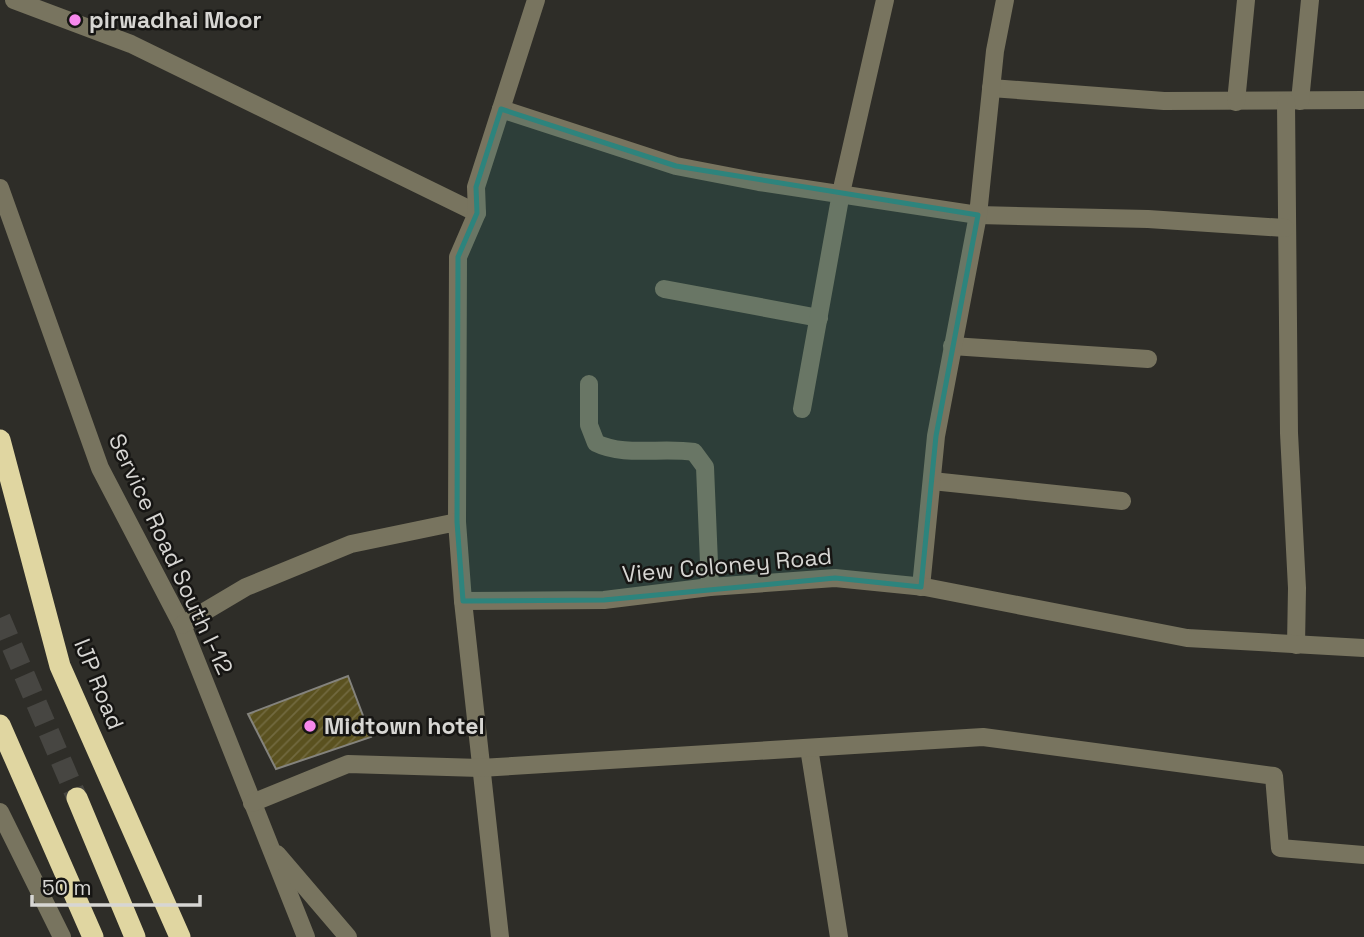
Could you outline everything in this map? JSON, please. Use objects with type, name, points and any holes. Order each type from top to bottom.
[{"type":"highway","name":"IJP Road","points":[[0,440],[60,666],[180,937]]},
{"type":"highway","points":[[0,725],[93,937]]},
{"type":"highway","points":[[77,798],[135,937]]},
{"type":"street","points":[[14,0],[131,44],[477,213]]},
{"type":"street","points":[[500,937],[480,768],[457,522],[458,257],[477,213],[476,187],[536,0]]},
{"type":"street","points":[[802,409],[841,193],[885,0]]},
{"type":"street","points":[[921,587],[932,481],[952,346],[978,215],[991,88],[1004,0]]},
{"type":"street","points":[[1236,102],[1246,0]]},
{"type":"street","points":[[1296,645],[1297,588],[1289,433],[1285,229],[1293,102],[1310,0]]},
{"type":"street","points":[[991,88],[1164,101],[1364,100]]},
{"type":"street","points":[[501,109],[676,166],[759,182],[978,215],[1148,219],[1285,229]]},
{"type":"street","name":"Service Road South I-12","points":[[0,188],[100,468],[182,625],[306,937]]},
{"type":"street","points":[[664,289],[818,318]]},
{"type":"street","points":[[952,346],[1148,359]]},
{"type":"street","points":[[589,384],[589,425],[596,443],[612,451],[649,449],[694,452],[705,467],[710,587]]},
{"type":"street","points":[[932,481],[1122,501]]},
{"type":"street","points":[[182,625],[246,587],[351,544],[457,522]]},
{"type":"street","name":"View Coloney Road","points":[[463,601],[604,600],[710,587],[835,578],[921,587],[1187,638],[1364,648]]},
{"type":"street","points":[[252,803],[348,764],[480,768],[983,737],[1274,776],[1280,848],[1364,855]]},
{"type":"street","points":[[809,748],[839,937]]},
{"type":"street","points":[[0,812],[62,937]]},
{"type":"street","points":[[268,843],[348,937]]},
{"type":"highlighted area","points":[[501,109],[676,166],[978,215],[936,436],[921,587],[835,578],[604,600],[463,601],[457,522],[458,257],[477,213],[476,187]]},
{"type":"building","name":"Midtown hotel","points":[[348,676],[371,737],[276,769],[248,714]]},
{"type":"tunnel","points":[[0,618],[77,798]]},
{"type":"place","name":"pirwadhai Moor","points":[[75,20]]},
{"type":"place","name":"Midtown hotel","points":[[310,726]]}]
